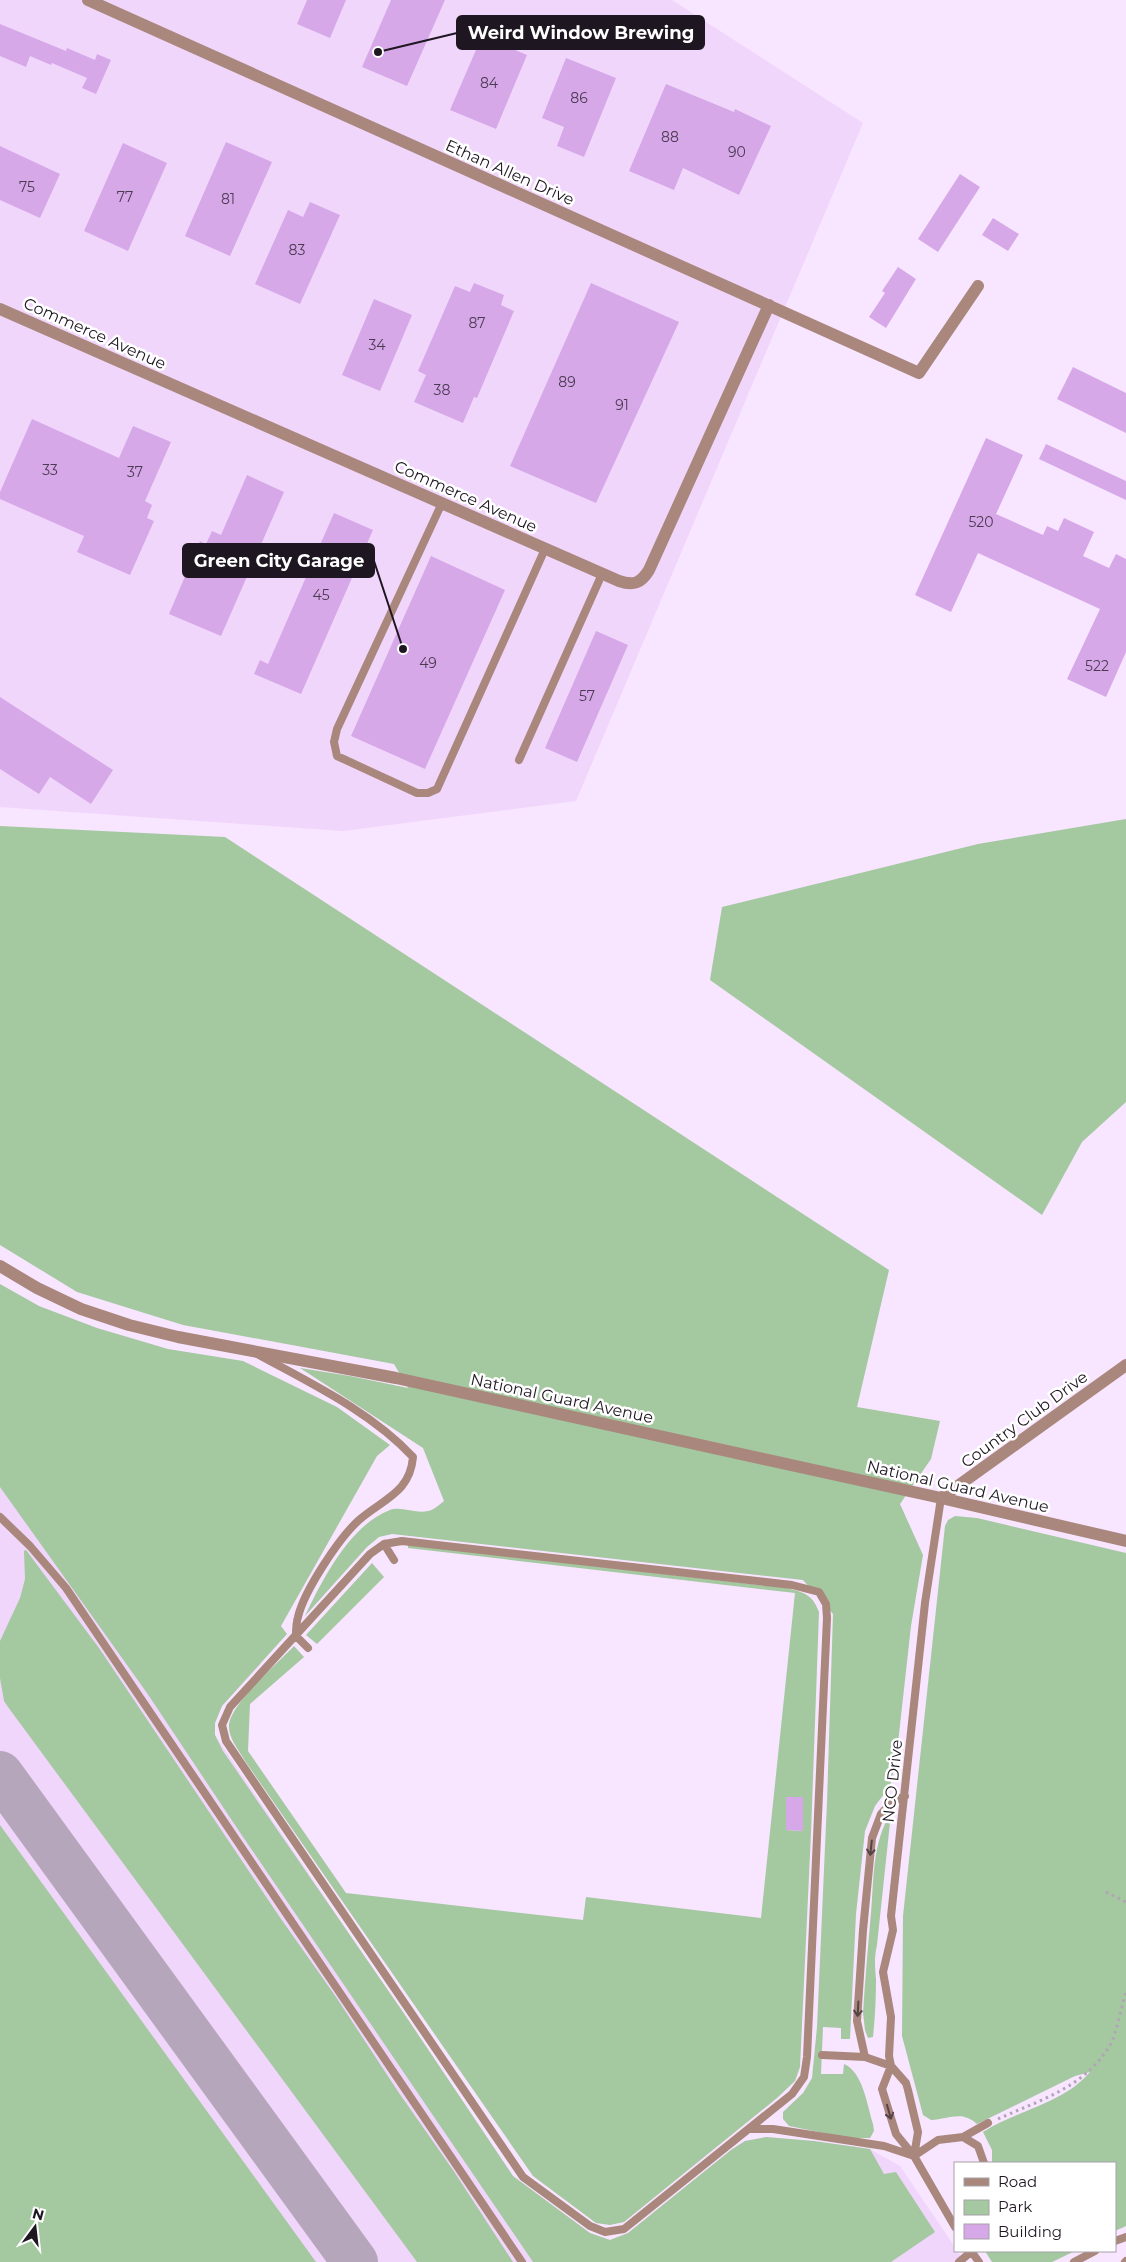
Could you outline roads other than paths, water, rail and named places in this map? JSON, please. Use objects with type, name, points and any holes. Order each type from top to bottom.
[{"type":"street","name":"Ethan Allen Drive","points":[[88,0],[919,373],[978,286]]},
{"type":"street","name":"Commerce Avenue","points":[[0,309],[602,574],[630,584],[639,582],[646,575],[769,305]]},
{"type":"street","name":"National Guard Avenue","points":[[0,1266],[37,1288],[82,1309],[129,1325],[178,1337],[246,1348],[396,1378],[941,1498],[1126,1541]]},
{"type":"street","name":"Country Club Drive","points":[[941,1498],[1126,1365]]},
{"type":"lane","points":[[442,503],[336,729],[334,742],[337,756],[416,793],[428,793],[438,789],[545,549]]},
{"type":"lane","points":[[519,760],[602,574]]},
{"type":"lane","points":[[246,1348],[353,1408],[397,1440],[413,1456],[412,1470],[405,1485],[359,1521],[324,1566],[308,1592],[298,1617],[296,1636]]},
{"type":"lane","name":"NCO Drive","points":[[941,1498],[925,1603],[891,1916],[893,1930],[883,1972],[891,2017],[889,2056],[891,2066],[882,2089],[896,2134],[914,2156],[954,2225]]},
{"type":"lane","points":[[0,1517],[30,1546],[66,1588],[522,2262]]},
{"type":"lane","points":[[402,1541],[792,1585],[818,1592],[826,1604],[827,1618],[807,2057],[804,2077],[792,2094],[624,2229],[605,2232],[590,2226],[523,2177],[226,1741],[222,1725],[230,1707],[296,1636],[370,1554],[384,1544],[402,1541]]},
{"type":"lane","points":[[384,1544],[394,1560]]},
{"type":"lane","points":[[296,1636],[308,1648]]},
{"type":"lane","points":[[865,2057],[857,2021],[872,1838],[881,1814],[892,1801],[905,1796]]},
{"type":"lane","points":[[822,2055],[865,2057],[891,2066],[906,2083],[908,2090],[918,2132],[914,2156]]},
{"type":"lane","points":[[914,2156],[938,2140],[964,2137],[988,2123]]},
{"type":"lane","points":[[750,2129],[773,2129],[884,2146],[914,2156]]},
{"type":"lane","points":[[964,2137],[978,2146],[984,2162]]},
{"type":"lane","points":[[959,2262],[971,2252]]},
{"type":"lane","points":[[1074,2262],[1094,2252]]},
{"type":"place","name":"Weird Window Brewing","points":[[378,52]]},
{"type":"place","name":"Green City Garage","points":[[403,649]]}]
